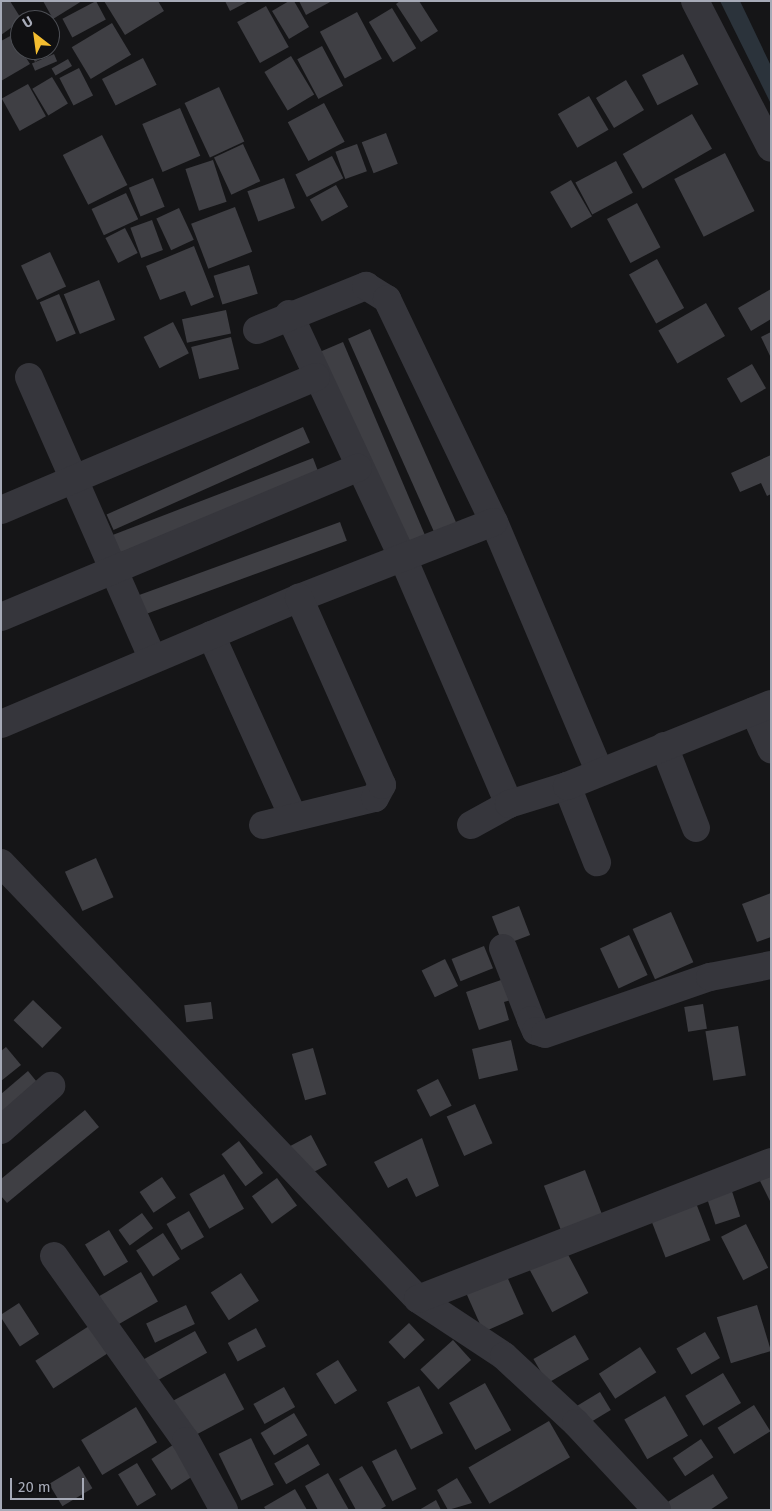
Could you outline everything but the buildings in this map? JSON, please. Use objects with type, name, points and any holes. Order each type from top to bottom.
[{"type":"street","points":[[695,1],[771,148]]},
{"type":"street","points":[[257,330],[289,314],[366,286],[378,290],[386,299],[494,522],[599,771]]},
{"type":"street","points":[[289,314],[358,468],[403,558],[509,804]]},
{"type":"street","points":[[29,377],[153,659]]},
{"type":"street","points":[[1,510],[316,377]]},
{"type":"street","points":[[1,617],[112,568],[358,468]]},
{"type":"street","points":[[1,724],[299,598],[494,522]]},
{"type":"street","points":[[263,825],[375,798],[382,786],[299,598]]},
{"type":"street","points":[[211,635],[293,817]]},
{"type":"street","points":[[471,825],[509,804],[567,786],[599,771],[762,708],[771,748]]},
{"type":"street","points":[[664,746],[696,828]]},
{"type":"street","points":[[567,786],[597,862]]},
{"type":"street","points":[[1,863],[418,1299],[504,1356],[576,1423],[658,1510]]},
{"type":"street","points":[[503,948],[536,1031],[545,1034],[710,977],[771,966]]},
{"type":"street","points":[[1,1130],[52,1086]]},
{"type":"street","points":[[418,1299],[771,1162]]},
{"type":"street","points":[[54,1256],[186,1441],[224,1510]]},
{"type":"shaded area","points":[[720,1],[740,1],[771,66],[771,104]]}]
